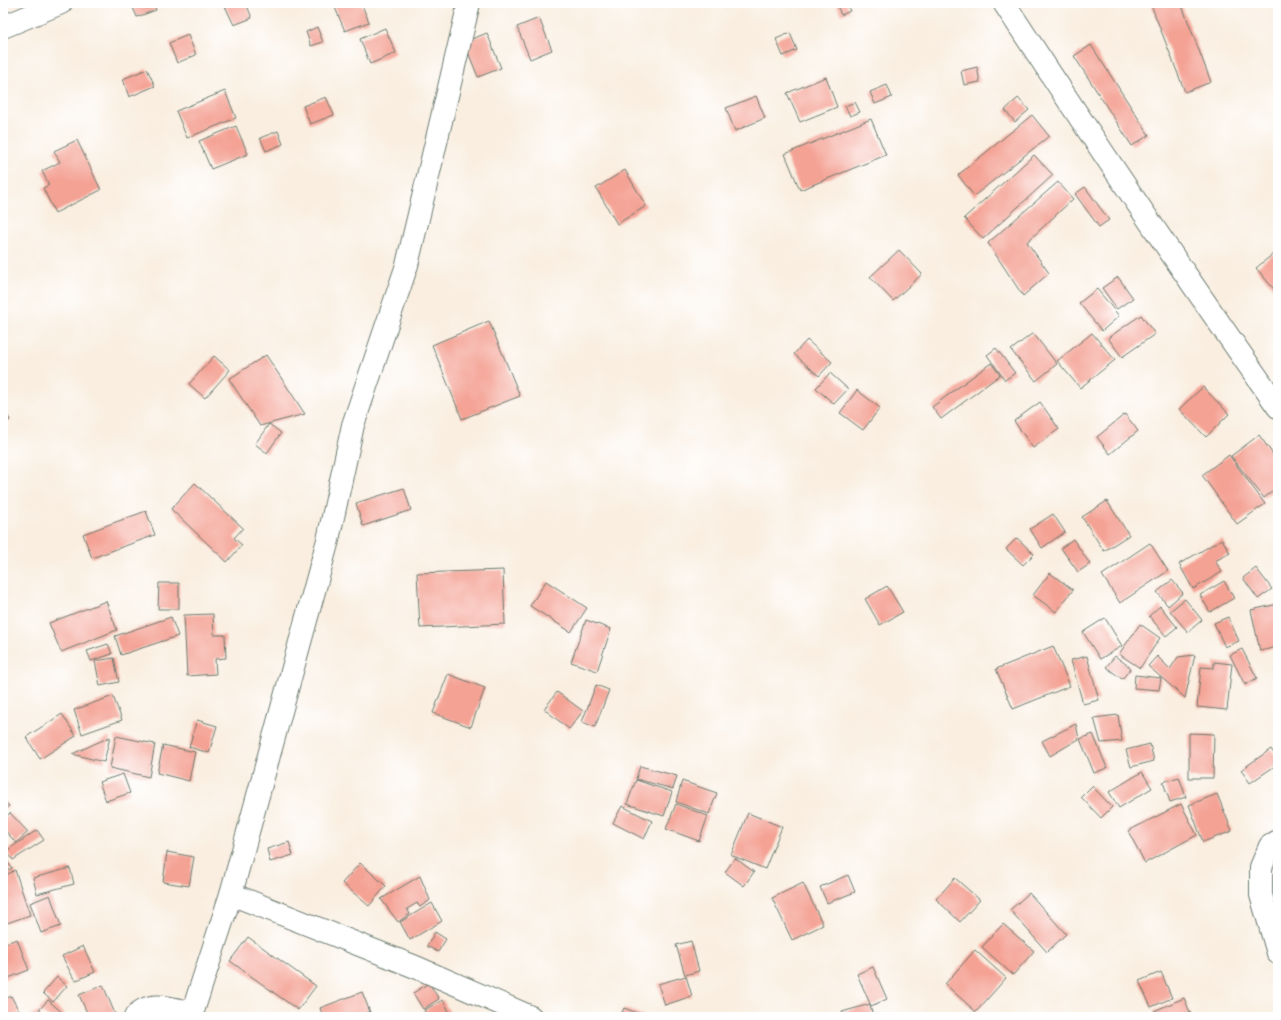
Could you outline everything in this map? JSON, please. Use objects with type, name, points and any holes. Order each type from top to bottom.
[{"type":"street","points":[[3,27],[61,3]]},
{"type":"street","points":[[135,1017],[138,1013],[148,1007],[164,1006],[191,1015],[231,894],[328,540],[353,425],[407,264],[469,3]]},
{"type":"street","points":[[1004,3],[1204,303],[1278,407]]},
{"type":"street","points":[[1278,841],[1270,846],[1261,867],[1261,895],[1278,953]]},
{"type":"street","points":[[231,894],[418,968],[532,1017]]},
{"type":"building","points":[[131,3],[153,3],[156,10],[137,17]]},
{"type":"building","points":[[233,3],[246,3],[252,18],[234,25],[225,6]]},
{"type":"building","points":[[333,3],[361,3],[369,22],[345,31]]},
{"type":"building","points":[[836,3],[846,3],[850,11],[841,15]]},
{"type":"building","points":[[1156,3],[1181,3],[1211,82],[1185,92],[1151,5]]},
{"type":"building","points":[[539,18],[552,50],[530,59],[517,27]]},
{"type":"building","points":[[317,27],[323,42],[311,46],[306,32]]},
{"type":"building","points":[[385,28],[396,53],[370,64],[360,39]]},
{"type":"building","points":[[487,33],[501,68],[478,77],[464,42]]},
{"type":"building","points":[[790,33],[797,50],[783,56],[776,39]]},
{"type":"building","points":[[188,35],[196,55],[177,63],[169,43]]},
{"type":"building","points":[[1091,45],[1149,135],[1132,146],[1074,56]]},
{"type":"building","points":[[977,67],[980,82],[964,85],[961,71]]},
{"type":"building","points":[[147,69],[155,86],[129,97],[123,79]]},
{"type":"building","points":[[826,77],[837,107],[800,122],[787,93]]},
{"type":"building","points":[[887,85],[892,97],[875,104],[870,92]]},
{"type":"building","points":[[225,91],[236,118],[187,138],[176,111]]},
{"type":"building","points":[[756,96],[765,118],[735,131],[726,108]]},
{"type":"building","points":[[326,97],[334,115],[310,124],[303,106]]},
{"type":"building","points":[[1018,98],[1029,110],[1015,122],[1005,110]]},
{"type":"building","points":[[855,102],[860,112],[850,116],[845,106]]},
{"type":"building","points":[[1032,115],[1049,136],[974,196],[958,175]]},
{"type":"building","points":[[871,119],[886,155],[800,190],[785,154]]},
{"type":"building","points":[[236,126],[248,154],[211,169],[199,141]]},
{"type":"building","points":[[278,131],[283,144],[266,151],[260,138]]},
{"type":"building","points":[[77,140],[101,190],[55,213],[43,188],[49,185],[42,171],[60,162],[54,151]]},
{"type":"building","points":[[1034,155],[1053,175],[983,239],[964,218]]},
{"type":"building","points":[[625,170],[646,206],[617,224],[596,188]]},
{"type":"building","points":[[1058,182],[1073,199],[1027,242],[1049,273],[1023,296],[988,243]]},
{"type":"building","points":[[1085,187],[1109,220],[1099,227],[1075,194]]},
{"type":"building","points":[[899,250],[922,274],[893,301],[870,277]]},
{"type":"building","points":[[1273,254],[1278,261],[1278,294],[1256,268]]},
{"type":"building","points":[[1118,277],[1133,298],[1117,309],[1102,288]]},
{"type":"building","points":[[1097,289],[1119,316],[1102,331],[1079,303]]},
{"type":"building","points":[[1141,315],[1155,334],[1122,357],[1108,338]]},
{"type":"building","points":[[489,321],[520,396],[462,419],[432,345]]},
{"type":"building","points":[[1033,333],[1057,364],[1036,381],[1011,350]]},
{"type":"building","points":[[1092,333],[1115,360],[1080,388],[1057,361]]},
{"type":"building","points":[[807,340],[832,362],[819,376],[794,354]]},
{"type":"building","points":[[996,348],[1015,373],[1005,380],[987,355]]},
{"type":"building","points":[[266,355],[305,414],[260,426],[229,379]]},
{"type":"building","points":[[214,356],[230,370],[205,398],[189,384]]},
{"type":"building","points":[[991,363],[1000,375],[941,419],[932,407]]},
{"type":"building","points":[[830,373],[848,389],[834,404],[816,388]]},
{"type":"building","points":[[1203,387],[1229,414],[1206,437],[1179,409]]},
{"type":"building","points":[[857,390],[880,408],[863,430],[840,413]]},
{"type":"building","points":[[1040,402],[1059,429],[1033,448],[1014,421]]},
{"type":"building","points":[[3,408],[10,420],[3,424]]},
{"type":"building","points":[[1125,414],[1138,431],[1110,454],[1097,437]]},
{"type":"building","points":[[269,424],[281,433],[267,453],[255,444]]},
{"type":"building","points":[[1259,435],[1278,461],[1278,487],[1264,498],[1231,456]]},
{"type":"building","points":[[1229,455],[1265,504],[1237,524],[1202,475]]},
{"type":"building","points":[[195,483],[243,528],[234,538],[242,545],[227,562],[171,509]]},
{"type":"building","points":[[404,488],[411,510],[363,526],[356,503]]},
{"type":"building","points":[[1107,501],[1129,535],[1104,551],[1082,517]]},
{"type":"building","points":[[146,511],[155,535],[92,558],[83,534]]},
{"type":"building","points":[[1053,514],[1065,532],[1042,548],[1030,529]]},
{"type":"building","points":[[1017,538],[1034,554],[1023,565],[1006,549]]},
{"type":"building","points":[[1073,539],[1090,564],[1078,572],[1061,548]]},
{"type":"building","points":[[1222,539],[1230,553],[1215,561],[1222,572],[1193,589],[1179,564]]},
{"type":"building","points":[[1150,543],[1168,571],[1120,603],[1102,575]]},
{"type":"building","points":[[1256,568],[1272,589],[1258,599],[1243,578]]},
{"type":"building","points":[[503,570],[505,624],[420,628],[417,573]]},
{"type":"building","points":[[1050,573],[1073,590],[1056,612],[1033,595]]},
{"type":"building","points":[[1172,580],[1183,593],[1168,606],[1157,592]]},
{"type":"building","points":[[546,581],[587,608],[571,632],[530,606]]},
{"type":"building","points":[[1224,581],[1234,598],[1210,612],[1200,595]]},
{"type":"building","points":[[159,583],[179,583],[179,609],[158,609]]},
{"type":"building","points":[[887,586],[903,612],[880,625],[865,599]]},
{"type":"building","points":[[1185,599],[1202,620],[1188,632],[1170,611]]},
{"type":"building","points":[[106,601],[117,630],[61,652],[49,623]]},
{"type":"building","points":[[1278,604],[1278,647],[1260,651],[1251,610]]},
{"type":"building","points":[[1160,606],[1177,627],[1166,636],[1149,616]]},
{"type":"building","points":[[213,614],[214,635],[225,635],[226,658],[215,659],[216,674],[187,676],[184,615]]},
{"type":"building","points":[[171,617],[178,636],[121,655],[115,636]]},
{"type":"building","points":[[1228,617],[1239,641],[1225,647],[1214,623]]},
{"type":"building","points":[[1105,618],[1122,646],[1100,659],[1083,632]]},
{"type":"building","points":[[586,620],[611,629],[597,671],[571,662]]},
{"type":"building","points":[[1140,624],[1160,638],[1140,668],[1119,654]]},
{"type":"building","points":[[108,644],[112,654],[91,661],[87,651]]},
{"type":"building","points":[[1053,646],[1070,686],[1013,709],[996,669]]},
{"type":"building","points":[[1242,649],[1257,678],[1245,685],[1230,655]]},
{"type":"building","points":[[1195,655],[1185,698],[1148,666],[1157,656],[1170,669],[1178,657]]},
{"type":"building","points":[[1087,656],[1099,700],[1083,704],[1071,660]]},
{"type":"building","points":[[1115,656],[1131,668],[1122,679],[1106,667]]},
{"type":"building","points":[[114,658],[119,682],[100,686],[95,661]]},
{"type":"building","points":[[1214,662],[1232,664],[1227,710],[1197,707],[1201,667],[1214,668]]},
{"type":"building","points":[[1275,668],[1278,668],[1278,680],[1277,680]]},
{"type":"building","points":[[448,674],[485,688],[471,727],[433,713]]},
{"type":"building","points":[[1135,675],[1161,678],[1159,690],[1134,688]]},
{"type":"building","points":[[596,685],[609,690],[595,727],[582,722]]},
{"type":"building","points":[[557,692],[583,711],[569,729],[544,709]]},
{"type":"building","points":[[113,696],[122,720],[82,734],[74,710]]},
{"type":"building","points":[[62,714],[76,736],[40,759],[26,737]]},
{"type":"building","points":[[1118,715],[1122,741],[1101,743],[1094,718]]},
{"type":"building","points":[[197,720],[217,726],[209,753],[189,747]]},
{"type":"building","points":[[1076,724],[1079,739],[1050,756],[1042,741]]},
{"type":"building","points":[[1189,733],[1214,734],[1213,778],[1189,778]]},
{"type":"building","points":[[1093,734],[1107,768],[1094,773],[1080,739]]},
{"type":"building","points":[[116,736],[155,744],[149,777],[110,768]]},
{"type":"building","points":[[110,737],[104,762],[72,754],[92,745]]},
{"type":"building","points":[[1150,744],[1154,761],[1131,767],[1126,750]]},
{"type":"building","points":[[163,745],[195,752],[189,781],[157,773]]},
{"type":"building","points":[[1271,749],[1278,759],[1278,764],[1250,783],[1241,770]]},
{"type":"building","points":[[640,766],[677,776],[673,789],[636,779]]},
{"type":"building","points":[[1142,772],[1152,788],[1119,808],[1109,792]]},
{"type":"building","points":[[123,774],[130,793],[106,801],[99,782]]},
{"type":"building","points":[[1179,777],[1186,797],[1170,802],[1163,782]]},
{"type":"building","points":[[636,780],[672,792],[664,816],[627,804]]},
{"type":"building","points":[[682,781],[717,793],[709,814],[676,802]]},
{"type":"building","points":[[1092,786],[1112,807],[1101,818],[1081,797]]},
{"type":"building","points":[[1217,794],[1232,831],[1203,842],[1189,805]]},
{"type":"building","points":[[3,800],[9,806],[3,811]]},
{"type":"building","points":[[676,804],[708,816],[699,841],[666,829]]},
{"type":"building","points":[[1181,804],[1197,835],[1145,863],[1128,831]]},
{"type":"building","points":[[622,806],[652,821],[644,839],[613,823]]},
{"type":"building","points":[[10,813],[28,832],[16,843],[3,828],[3,819]]},
{"type":"building","points":[[748,813],[782,827],[765,869],[731,855]]},
{"type":"building","points":[[37,830],[44,840],[13,860],[6,851]]},
{"type":"building","points":[[289,842],[293,855],[270,862],[267,849]]},
{"type":"building","points":[[167,852],[194,857],[189,886],[163,882]]},
{"type":"building","points":[[3,856],[12,868],[3,874]]},
{"type":"building","points":[[735,858],[754,872],[744,886],[725,872]]},
{"type":"building","points":[[360,863],[386,886],[369,906],[342,883]]},
{"type":"building","points":[[70,868],[74,884],[37,894],[33,878]]},
{"type":"building","points":[[15,870],[30,915],[4,924],[3,877]]},
{"type":"building","points":[[848,875],[855,892],[827,903],[820,887]]},
{"type":"building","points":[[420,876],[430,900],[420,907],[417,903],[407,909],[410,914],[398,922],[381,899]]},
{"type":"building","points":[[955,878],[980,900],[960,922],[936,899]]},
{"type":"building","points":[[803,883],[823,925],[792,940],[772,898]]},
{"type":"building","points":[[1029,893],[1066,934],[1047,952],[1010,910]]},
{"type":"building","points":[[50,895],[61,926],[41,933],[30,903]]},
{"type":"building","points":[[432,903],[442,921],[410,940],[400,922]]},
{"type":"building","points":[[1003,924],[1034,951],[1013,975],[982,947]]},
{"type":"building","points":[[435,932],[446,939],[438,952],[427,946]]},
{"type":"building","points":[[248,937],[316,986],[298,1010],[230,961]]},
{"type":"building","points":[[17,939],[29,970],[3,980],[3,944]]},
{"type":"building","points":[[691,941],[699,971],[685,975],[676,945]]},
{"type":"building","points":[[83,946],[95,972],[75,981],[62,956]]},
{"type":"building","points":[[975,950],[1006,978],[976,1012],[945,984]]},
{"type":"building","points":[[873,967],[887,999],[871,1006],[857,974]]},
{"type":"building","points":[[1161,972],[1172,998],[1151,1007],[1139,981]]},
{"type":"building","points":[[686,976],[692,996],[665,1005],[658,984]]},
{"type":"building","points":[[57,977],[67,986],[53,1002],[43,993]]},
{"type":"building","points":[[429,983],[439,999],[423,1009],[413,993]]},
{"type":"building","points":[[103,985],[115,1014],[109,1017],[89,1017],[79,995]]},
{"type":"building","points":[[362,992],[370,1012],[357,1017],[323,1017],[320,1008]]},
{"type":"building","points":[[11,996],[20,1013],[12,1017],[3,1017],[3,1000]]},
{"type":"building","points":[[1184,998],[1192,1017],[1156,1017],[1154,1011]]},
{"type":"building","points":[[48,1000],[66,1016],[47,1017],[39,1010]]},
{"type":"building","points":[[443,1000],[452,1017],[428,1017],[424,1010]]},
{"type":"building","points":[[870,1004],[873,1017],[843,1017],[842,1012]]},
{"type":"building","points":[[624,1008],[647,1017],[620,1017]]},
{"type":"building","points":[[38,1011],[41,1017],[26,1017]]},
{"type":"building","points":[[422,1013],[423,1017],[413,1017]]}]
